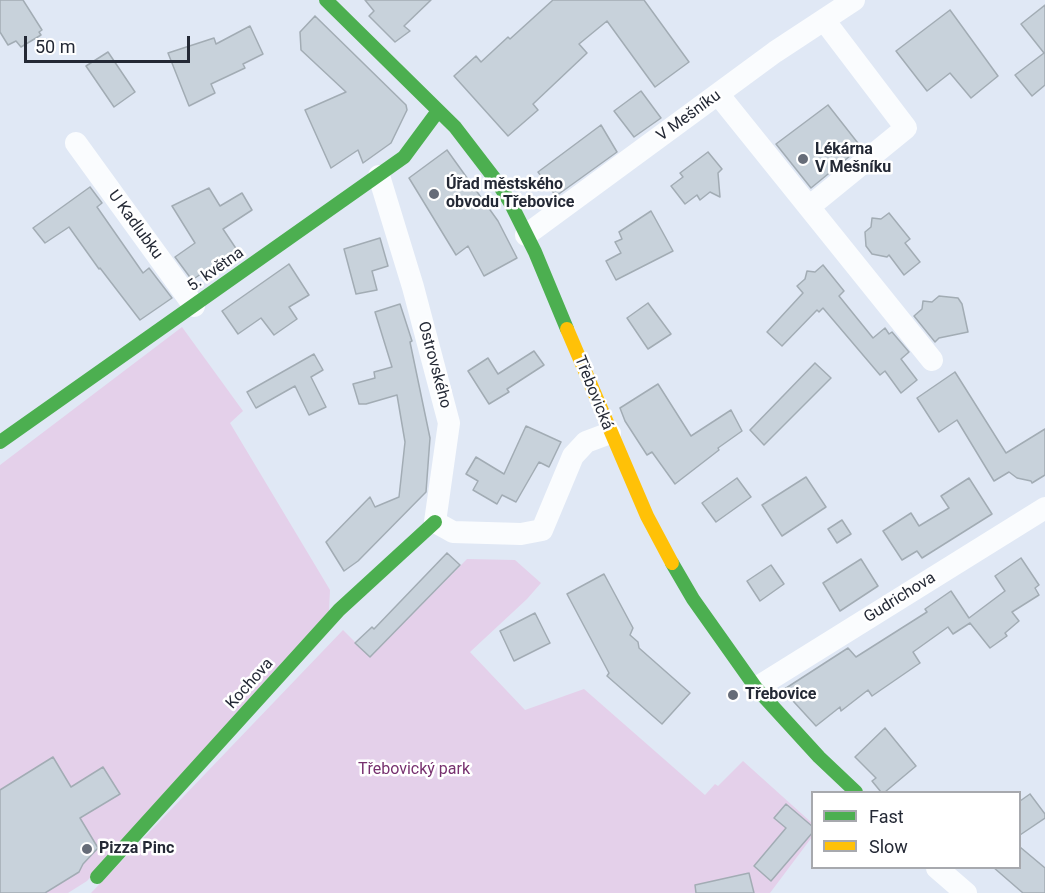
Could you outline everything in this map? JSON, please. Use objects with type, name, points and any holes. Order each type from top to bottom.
[{"type":"street","name":"Třebovická","points":[[326,0],[438,111],[487,166],[511,204],[526,235],[647,516],[693,599],[756,688],[819,758],[855,791]]},
{"type":"street","name":"V Mešníku","points":[[526,235],[775,52],[854,0]]},
{"type":"street","points":[[809,207],[906,128],[824,20]]},
{"type":"street","points":[[718,94],[932,360]]},
{"type":"street","name":"5. května","points":[[0,442],[379,176],[404,157],[438,111]]},
{"type":"street","name":"U Kadlubku","points":[[76,143],[194,306]]},
{"type":"street","name":"Ostrovského","points":[[379,176],[413,287],[449,423],[435,522]]},
{"type":"street","points":[[435,522],[453,531],[521,534],[542,530],[573,456],[586,442],[610,433]]},
{"type":"street","name":"Gudrichova","points":[[756,688],[1045,508]]},
{"type":"street","name":"Kochova","points":[[97,877],[339,610],[435,522]]},
{"type":"street","points":[[939,869],[966,893]]},
{"type":"green space","points":[[182,327],[243,411],[230,423],[330,590],[329,611],[87,881],[68,893],[0,893],[0,465]]},
{"type":"green space","name":"Třebovický park","points":[[467,559],[515,560],[541,583],[470,652],[525,710],[584,689],[705,795],[715,784],[718,786],[743,761],[811,822],[811,838],[770,893],[91,893],[343,630],[370,657]]},
{"type":"building","points":[[0,0],[23,0],[42,30],[39,32],[41,35],[21,47],[16,41],[8,45],[0,32]]},
{"type":"building","points":[[365,0],[431,0],[404,26],[410,31],[395,42],[369,16],[374,11]]},
{"type":"building","points":[[553,0],[644,0],[689,62],[655,87],[607,21],[579,44],[587,53],[533,104],[538,110],[508,136],[454,76],[476,56],[481,62]]},
{"type":"building","points":[[1045,5],[1045,85],[1032,96],[1015,75],[1044,53],[1021,24]]},
{"type":"building","points":[[950,10],[998,76],[971,98],[950,73],[927,91],[896,51]]},
{"type":"building","points":[[315,16],[406,105],[407,110],[391,143],[363,163],[358,150],[331,168],[305,110],[346,92],[301,50],[300,32]]},
{"type":"building","points":[[250,26],[263,54],[243,64],[245,68],[211,84],[215,93],[189,106],[168,53],[214,38],[216,44]]},
{"type":"building","points":[[108,52],[135,92],[114,107],[86,66]]},
{"type":"building","points":[[641,91],[661,118],[634,137],[614,111]]},
{"type":"building","points":[[828,105],[861,147],[811,188],[776,144]]},
{"type":"building","points":[[601,125],[617,152],[556,196],[538,172]]},
{"type":"building","points":[[447,150],[498,221],[517,258],[484,276],[468,246],[456,255],[409,178]]},
{"type":"building","points":[[708,152],[722,169],[718,173],[720,197],[710,192],[700,200],[697,195],[685,204],[671,186],[683,177],[680,173]]},
{"type":"building","points":[[90,187],[102,203],[97,207],[143,273],[149,268],[172,298],[140,320],[69,227],[45,243],[33,228]]},
{"type":"building","points":[[209,188],[220,206],[242,193],[252,210],[223,229],[237,250],[192,280],[175,257],[195,243],[172,206]]},
{"type":"building","points":[[651,211],[673,251],[616,280],[606,261],[621,253],[615,242],[622,239],[619,232]]},
{"type":"building","points":[[889,213],[910,239],[905,243],[920,262],[904,275],[889,255],[887,257],[872,254],[866,246],[865,232],[871,227],[872,218],[881,219]]},
{"type":"building","points":[[380,238],[388,266],[372,271],[377,290],[356,294],[344,249]]},
{"type":"building","points":[[289,264],[309,295],[289,307],[297,319],[274,335],[261,318],[238,334],[222,311]]},
{"type":"building","points":[[823,265],[844,291],[839,296],[873,338],[885,328],[889,334],[892,332],[909,352],[901,359],[917,380],[901,393],[885,371],[880,375],[823,308],[819,312],[817,310],[782,346],[767,332],[803,293],[797,286],[805,279],[807,271],[815,272]]},
{"type":"building","points":[[939,296],[958,298],[962,304],[968,332],[939,338],[935,342],[914,316],[922,309],[923,301],[932,302]]},
{"type":"building","points":[[648,303],[671,334],[648,349],[627,318]]},
{"type":"building","points":[[400,304],[412,341],[410,342],[430,438],[426,492],[358,561],[344,571],[326,542],[370,497],[375,507],[399,497],[405,442],[397,395],[359,404],[353,384],[375,378],[374,372],[392,367],[375,312]]},
{"type":"building","points":[[534,351],[544,365],[507,389],[509,392],[489,404],[468,371],[488,358],[498,374]]},
{"type":"building","points":[[314,354],[323,370],[311,377],[326,407],[309,415],[295,386],[256,408],[247,392]]},
{"type":"building","points":[[815,363],[831,378],[764,445],[750,430]]},
{"type":"building","points":[[955,372],[1006,453],[1045,429],[1045,475],[1032,483],[1017,478],[1009,472],[994,481],[957,420],[939,432],[917,398]]},
{"type":"building","points":[[658,384],[691,436],[731,410],[742,431],[675,484],[652,452],[647,455],[625,421],[620,408]]},
{"type":"building","points":[[526,426],[561,442],[549,467],[539,462],[516,502],[502,495],[497,504],[473,490],[478,481],[466,474],[476,457],[504,474]]},
{"type":"building","points":[[806,477],[826,507],[782,536],[762,505]]},
{"type":"building","points":[[737,478],[751,497],[716,522],[702,503]]},
{"type":"building","points":[[969,478],[992,514],[922,558],[917,551],[902,560],[883,531],[911,513],[919,526],[949,508],[941,496]]},
{"type":"building","points":[[842,520],[851,534],[837,543],[828,529]]},
{"type":"building","points":[[447,553],[460,565],[370,657],[355,643],[372,627],[374,629]]},
{"type":"building","points":[[1021,558],[1039,585],[1035,588],[1039,595],[1012,612],[1019,621],[1005,633],[1007,636],[990,648],[970,623],[953,634],[948,627],[913,652],[920,663],[872,696],[868,690],[841,711],[840,707],[816,726],[783,690],[848,648],[856,657],[927,612],[925,609],[951,591],[969,618],[1005,591],[995,576]]},
{"type":"building","points":[[861,559],[878,586],[840,611],[823,583]]},
{"type":"building","points":[[771,565],[784,584],[760,601],[747,581]]},
{"type":"building","points":[[604,574],[633,628],[630,635],[638,642],[639,648],[690,693],[662,724],[607,676],[609,673],[567,594]]},
{"type":"building","points":[[535,613],[550,643],[514,661],[500,631]]},
{"type":"building","points":[[885,728],[916,766],[886,791],[880,791],[872,781],[876,778],[855,757]]},
{"type":"building","points":[[53,757],[71,787],[103,767],[120,794],[80,818],[98,848],[83,864],[79,872],[45,893],[0,893],[0,790]]},
{"type":"building","points":[[1030,794],[1045,814],[1045,818],[1021,834],[1021,800]]},
{"type":"building","points":[[786,804],[811,825],[811,834],[771,881],[754,866],[786,828],[774,818]]},
{"type":"building","points":[[1021,848],[1045,868],[1045,893],[1023,893],[995,869],[1021,869]]},
{"type":"building","points":[[749,873],[754,893],[696,893],[695,885]]},
{"type":"traffic: fast","points":[[326,0],[455,127],[498,183],[535,252],[567,329]]},
{"type":"traffic: fast","points":[[0,442],[404,157],[438,111]]},
{"type":"traffic: fast","points":[[97,877],[339,610],[435,522]]},
{"type":"traffic: fast","points":[[672,563],[693,599],[756,688],[819,757],[855,791]]},
{"type":"traffic: slow","points":[[567,329],[647,516],[672,563]]},
{"type":"place","name":"Lékárna V Mešníku","points":[[803,159]]},
{"type":"place","name":"Úřad městského obvodu Třebovice","points":[[434,194]]},
{"type":"place","name":"Třebovice","points":[[733,695]]},
{"type":"place","name":"Pizza Pinc","points":[[87,849]]}]
